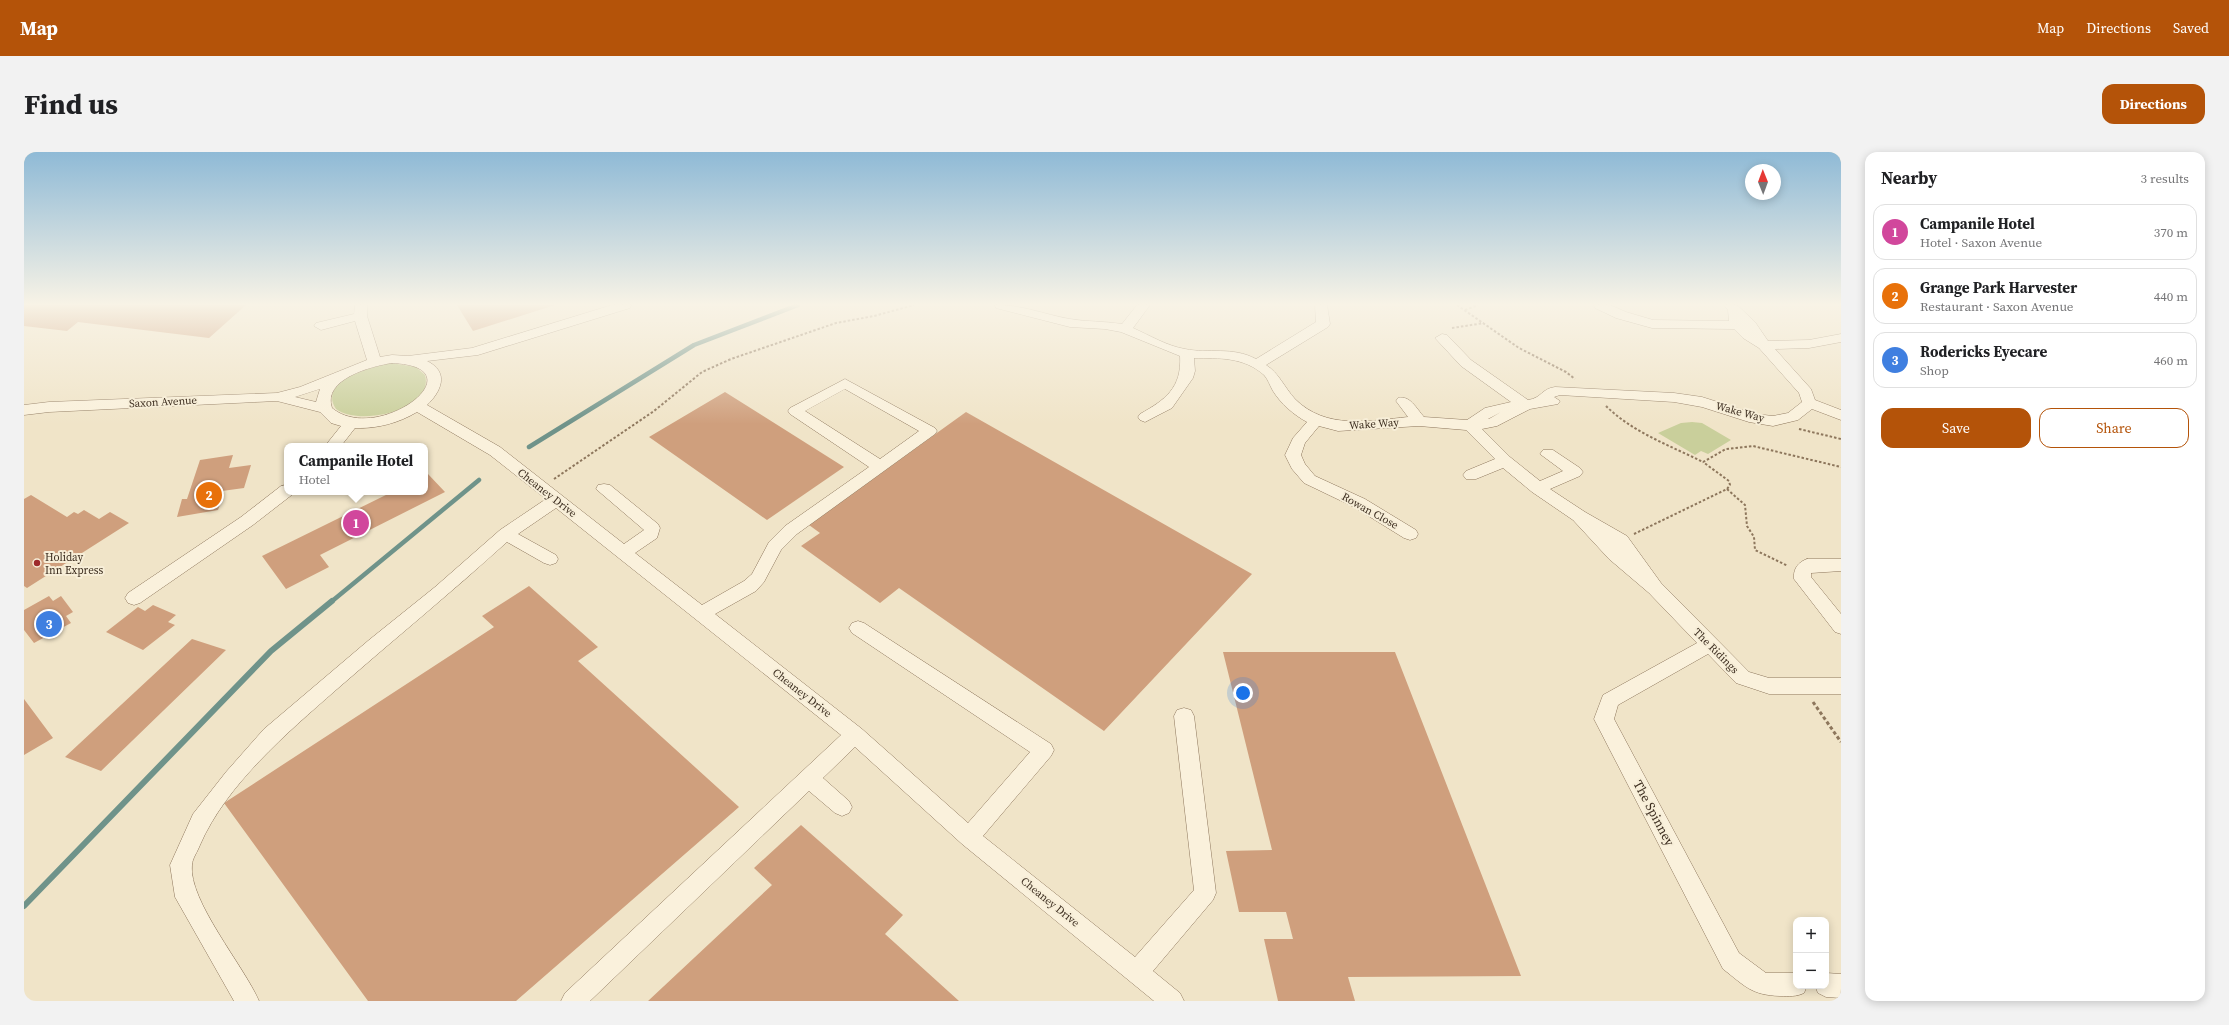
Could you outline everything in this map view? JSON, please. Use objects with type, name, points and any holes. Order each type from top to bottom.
[{"type":"street","points":[[369,345],[374,361]]},
{"type":"street","points":[[410,359],[473,352],[497,345]]},
{"type":"street","name":"Wake Way","points":[[1156,345],[1187,354],[1226,354],[1242,357],[1258,364],[1270,373],[1280,391],[1300,412],[1316,421],[1338,426],[1419,421],[1452,426],[1492,423],[1526,405],[1542,401],[1582,401],[1617,404],[1627,403],[1643,390],[1703,402],[1749,416],[1773,421],[1793,418],[1809,403]]},
{"type":"street","points":[[1258,364],[1289,345]]},
{"type":"street","points":[[1448,345],[1466,363],[1526,405]]},
{"type":"street","points":[[1764,345],[1781,345]]},
{"type":"street","points":[[1764,345],[1806,392],[1809,403],[1841,415]]},
{"type":"street","points":[[339,377],[324,396],[323,405],[325,409],[337,420],[351,423],[368,423],[385,420],[403,414],[417,406],[426,398],[435,382],[447,368],[473,352]]},
{"type":"street","points":[[1145,417],[1167,405],[1186,378],[1188,371],[1187,354]]},
{"type":"street","points":[[410,359],[421,362],[431,369],[435,375],[435,382]]},
{"type":"street","name":"Saxon Avenue","points":[[24,410],[49,407],[277,397],[305,390],[374,361],[410,359]]},
{"type":"street","points":[[701,614],[750,586],[758,578],[775,546],[791,530],[880,467],[930,431],[845,383],[795,412],[880,467]]},
{"type":"street","name":"Saxon Avenue","points":[[277,397],[325,409]]},
{"type":"street","points":[[1403,400],[1419,421]]},
{"type":"street","name":"Saxon Avenue","points":[[24,404],[49,407]]},
{"type":"street","name":"Cheaney Drive","points":[[417,406],[448,422],[495,452],[855,735],[969,837],[1172,1001]]},
{"type":"street","name":"Rowan Close","points":[[1316,421],[1298,441],[1293,455],[1298,469],[1317,486],[1352,499],[1410,534]]},
{"type":"street","points":[[335,443],[351,423]]},
{"type":"street","name":"The Ridings","points":[[1470,425],[1505,461],[1538,488],[1579,516],[1621,540],[1654,588],[1743,678],[1769,686],[1841,686]]},
{"type":"street","points":[[1538,488],[1575,472],[1548,454]]},
{"type":"street","points":[[1471,475],[1505,461]]},
{"type":"street","points":[[604,489],[652,528],[651,534],[623,553]]},
{"type":"street","points":[[134,598],[247,520],[284,492]]},
{"type":"street","points":[[247,1001],[186,897],[181,865],[200,821],[233,778],[271,735],[375,645],[441,592],[506,534],[556,500]]},
{"type":"street","name":"The Ridings","points":[[1579,516],[1609,547],[1622,563],[1637,577],[1654,588]]},
{"type":"street","points":[[506,534],[550,560]]},
{"type":"street","points":[[1841,565],[1807,565],[1802,572],[1803,579],[1841,627]]},
{"type":"street","points":[[858,628],[1044,750],[969,837]]},
{"type":"street","name":"The Spinney","points":[[1709,645],[1610,700],[1604,719],[1731,961],[1762,984],[1793,985]]},
{"type":"street","points":[[1137,972],[1205,893],[1184,716]]},
{"type":"street","points":[[573,1001],[855,735]]},
{"type":"street","points":[[809,778],[842,807]]},
{"type":"street","points":[[1829,985],[1841,986]]},
{"type":"path","points":[[540,488],[648,415],[702,372],[731,359],[773,345]]},
{"type":"path","points":[[1773,421],[1787,426],[1841,439]]},
{"type":"path","points":[[1621,540],[1727,489],[1730,485],[1729,481],[1704,462]]},
{"type":"path","points":[[1727,489],[1745,505],[1747,526],[1754,537],[1755,550],[1802,572]]},
{"type":"path","points":[[1803,687],[1841,742]]},
{"type":"green space","points":[[391,363],[416,367],[425,375],[425,387],[419,398],[408,406],[393,412],[377,415],[361,416],[347,414],[336,409],[332,399],[334,391],[340,383],[360,372]]},
{"type":"green space","points":[[1681,423],[1702,423],[1731,440],[1708,454],[1701,451],[1695,455],[1658,433]]},
{"type":"building","points":[[725,392],[844,467],[767,520],[649,437]]},
{"type":"building","points":[[966,412],[1252,574],[1104,731],[899,588],[880,603],[801,546],[820,533],[809,525]]},
{"type":"building","points":[[233,455],[229,468],[251,465],[244,488],[222,491],[221,493],[224,493],[218,510],[177,517],[182,499],[187,499],[200,460]]},
{"type":"building","points":[[428,474],[445,492],[320,555],[329,567],[286,589],[262,556],[386,495],[428,495]]},
{"type":"building","points":[[31,495],[67,517],[74,512],[78,514],[84,510],[99,519],[110,512],[129,523],[27,588],[24,586],[24,499]]},
{"type":"building","points":[[529,586],[598,647],[578,661],[739,807],[516,1001],[368,1001],[224,803],[494,627],[482,616]]},
{"type":"building","points":[[49,596],[53,601],[61,596],[73,612],[66,616],[71,623],[34,643],[24,630],[24,610]]},
{"type":"building","points":[[153,605],[176,615],[168,622],[175,625],[143,650],[106,632],[138,607],[145,611]]},
{"type":"building","points":[[192,639],[226,650],[101,771],[65,757]]},
{"type":"building","points":[[1223,652],[1395,652],[1521,976],[1348,977],[1355,1001],[1278,1001],[1264,939],[1293,939],[1286,912],[1239,912],[1226,851],[1272,850]]},
{"type":"building","points":[[24,699],[53,738],[24,755]]},
{"type":"building","points":[[801,825],[903,915],[885,934],[959,1001],[648,1001],[772,885],[754,868]]},
{"type":"waterway","points":[[529,447],[695,345]]},
{"type":"waterway","points":[[331,602],[479,480]]},
{"type":"waterway","points":[[24,906],[271,651],[332,601]]},
{"type":"place","name":"Grange Park Harvester","points":[[209,495]]},
{"type":"place","name":"Campanile Hotel","points":[[356,523]]},
{"type":"place","name":"Holiday Inn Express","points":[[37,563]]},
{"type":"place","name":"Rodericks Eyecare","points":[[49,624]]}]
